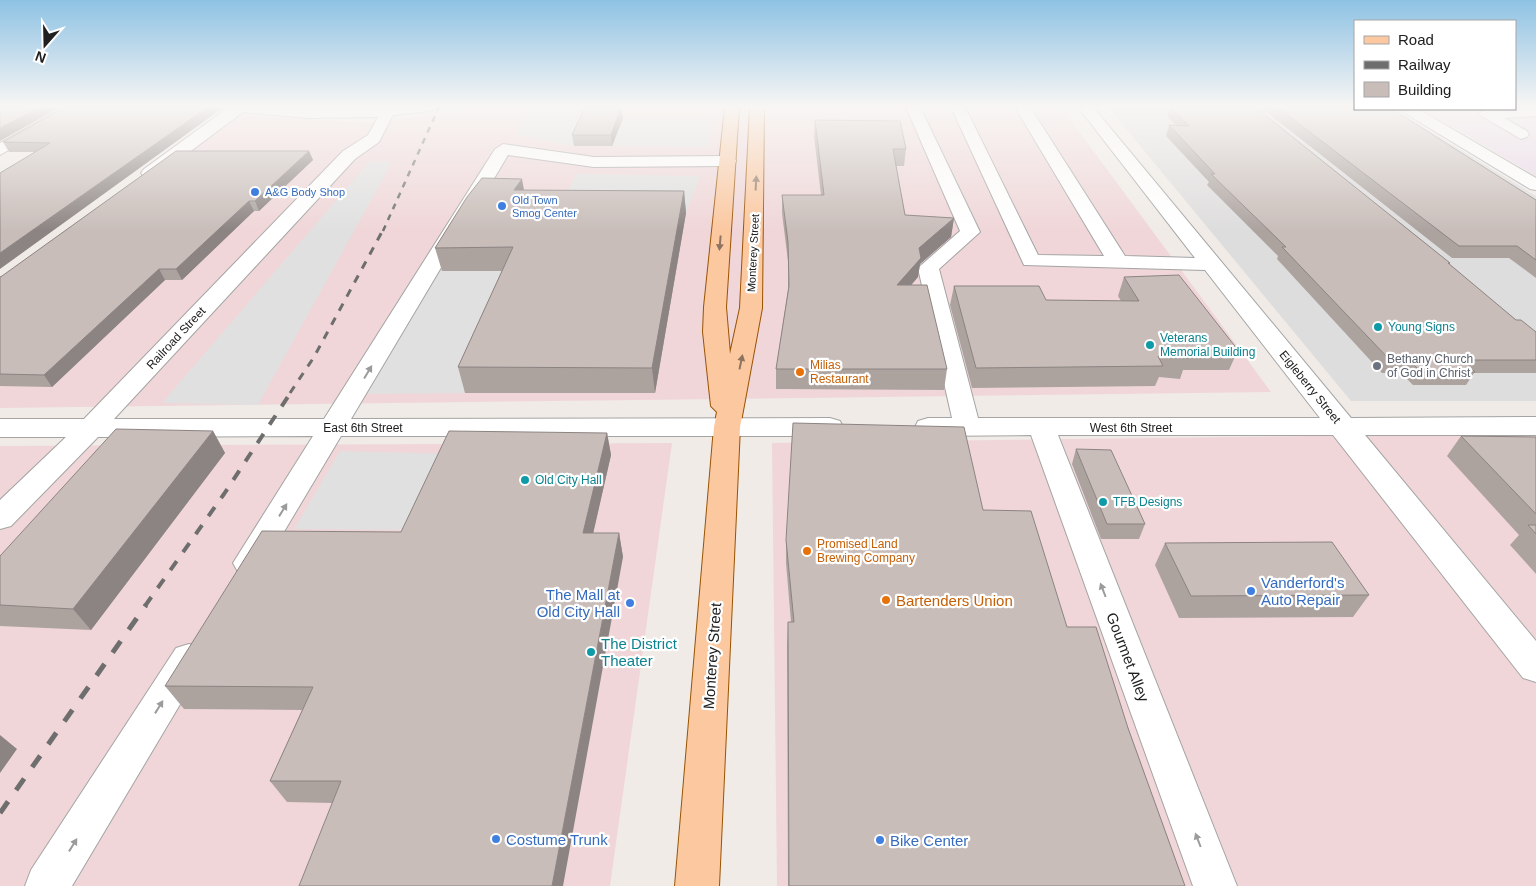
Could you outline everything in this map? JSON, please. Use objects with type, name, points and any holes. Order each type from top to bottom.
[{"type":"main road","name":"Monterey Street","points":[[727,427],[715,332],[715,307],[729,148]]},
{"type":"main road","name":"Monterey Street","points":[[697,886],[727,427],[751,308],[758,148]]},
{"type":"street","points":[[136,183],[183,148]]},
{"type":"street","name":"Railroad Street","points":[[0,518],[90,428],[345,148]]},
{"type":"street","points":[[932,148],[970,232],[928,268],[966,427]]},
{"type":"street","points":[[978,148],[1031,261],[1212,264]]},
{"type":"street","points":[[1048,148],[1119,263]]},
{"type":"street","name":"Eigleberry Street","points":[[1118,148],[1536,667]]},
{"type":"street","points":[[1474,148],[1536,185]]},
{"type":"street","points":[[235,586],[334,428],[503,149],[594,162],[728,161]]},
{"type":"street","points":[[1494,160],[1528,160]]},
{"type":"street","name":"West 6th Street","points":[[907,427],[1536,426]]},
{"type":"street","points":[[727,427],[857,427]]},
{"type":"street","name":"East 6th Street","points":[[0,428],[727,427]]},
{"type":"street","name":"Gourmet Alley","points":[[1041,427],[1215,886]]},
{"type":"street","points":[[47,886],[204,636]]},
{"type":"shaded area","points":[[189,148],[1091,148],[1271,392],[0,408],[0,287]]},
{"type":"shaded area","points":[[1142,148],[1458,148],[1536,196],[1536,401],[1351,401]]},
{"type":"shaded area","points":[[1489,148],[1536,148],[1536,176]]},
{"type":"shaded area","points":[[370,161],[392,162],[258,405],[162,403]]},
{"type":"shaded area","points":[[576,174],[700,176],[686,213],[558,212]]},
{"type":"shaded area","points":[[550,270],[498,318],[465,393],[366,394],[433,271]]},
{"type":"shaded area","points":[[1536,433],[1536,886],[777,886],[772,443]]},
{"type":"shaded area","points":[[672,443],[610,886],[0,886],[0,446]]},
{"type":"shaded area","points":[[340,451],[457,454],[423,530],[294,529]]},
{"type":"building","points":[[41,148],[149,148],[0,253],[0,173]]},
{"type":"building","points":[[818,148],[906,148],[893,149],[905,215],[954,218],[919,248],[921,258],[897,285],[927,285],[947,369],[776,369],[789,286],[788,242],[782,195],[824,195]]},
{"type":"building","points":[[1191,148],[1307,148],[1450,263],[1448,263],[1516,320],[1521,320],[1536,332],[1536,360],[1463,360],[1475,372],[1421,372],[1409,360],[1390,360],[1282,247],[1286,247],[1211,174],[1215,174]]},
{"type":"building","points":[[1331,148],[1454,148],[1536,200],[1536,260],[1517,246],[1459,246]]},
{"type":"building","points":[[176,151],[309,151],[255,201],[249,201],[176,269],[159,269],[44,375],[0,374],[0,277]]},
{"type":"building","points":[[482,178],[522,179],[514,190],[684,191],[652,368],[458,367],[513,247],[435,248],[467,197]]},
{"type":"building","points":[[1179,275],[1238,350],[1186,350],[1188,358],[1158,356],[1163,366],[976,368],[954,286],[1039,286],[1046,300],[1139,301],[1124,277]]},
{"type":"building","points":[[793,423],[964,427],[983,510],[1031,511],[1067,627],[1096,627],[1128,728],[1185,886],[789,886],[788,622],[794,622],[786,540]]},
{"type":"building","points":[[116,429],[213,431],[73,609],[0,605],[0,556]]},
{"type":"building","points":[[449,431],[607,433],[583,533],[619,533],[552,886],[299,886],[341,781],[270,781],[313,687],[165,686],[262,531],[401,532]]},
{"type":"building","points":[[1461,436],[1536,437],[1536,514]]},
{"type":"building","points":[[1076,449],[1111,450],[1145,524],[1107,524]]},
{"type":"building","points":[[1528,525],[1536,525],[1536,534]]},
{"type":"building","points":[[1332,542],[1369,595],[1191,596],[1165,543]]},
{"type":"railway","points":[[383,231],[420,148]]},
{"type":"railway","points":[[290,393],[314,357],[383,230]]},
{"type":"railway","points":[[145,606],[224,494],[291,392]]},
{"type":"railway","points":[[0,813],[146,605]]},
{"type":"place","name":"A&G Body Shop","points":[[255,192]]},
{"type":"place","name":"Old Town Smog Center","points":[[502,206]]},
{"type":"place","name":"Young Signs","points":[[1378,327]]},
{"type":"place","name":"Veterans Memorial Building","points":[[1150,345]]},
{"type":"place","name":"Bethany Church of God in Christ","points":[[1377,366]]},
{"type":"place","name":"Milias Restaurant","points":[[800,372]]},
{"type":"place","name":"Old City Hall","points":[[525,480]]},
{"type":"place","name":"TFB Designs","points":[[1103,502]]},
{"type":"place","name":"Promised Land Brewing Company","points":[[807,551]]},
{"type":"place","name":"Vanderford's Auto Repair","points":[[1251,591]]},
{"type":"place","name":"Bartenders Union","points":[[886,600]]},
{"type":"place","name":"The Mall at Old City Hall","points":[[630,603]]},
{"type":"place","name":"The District Theater","points":[[591,652]]},
{"type":"place","name":"Costume Trunk","points":[[496,839]]},
{"type":"place","name":"Bike Center","points":[[880,840]]}]
